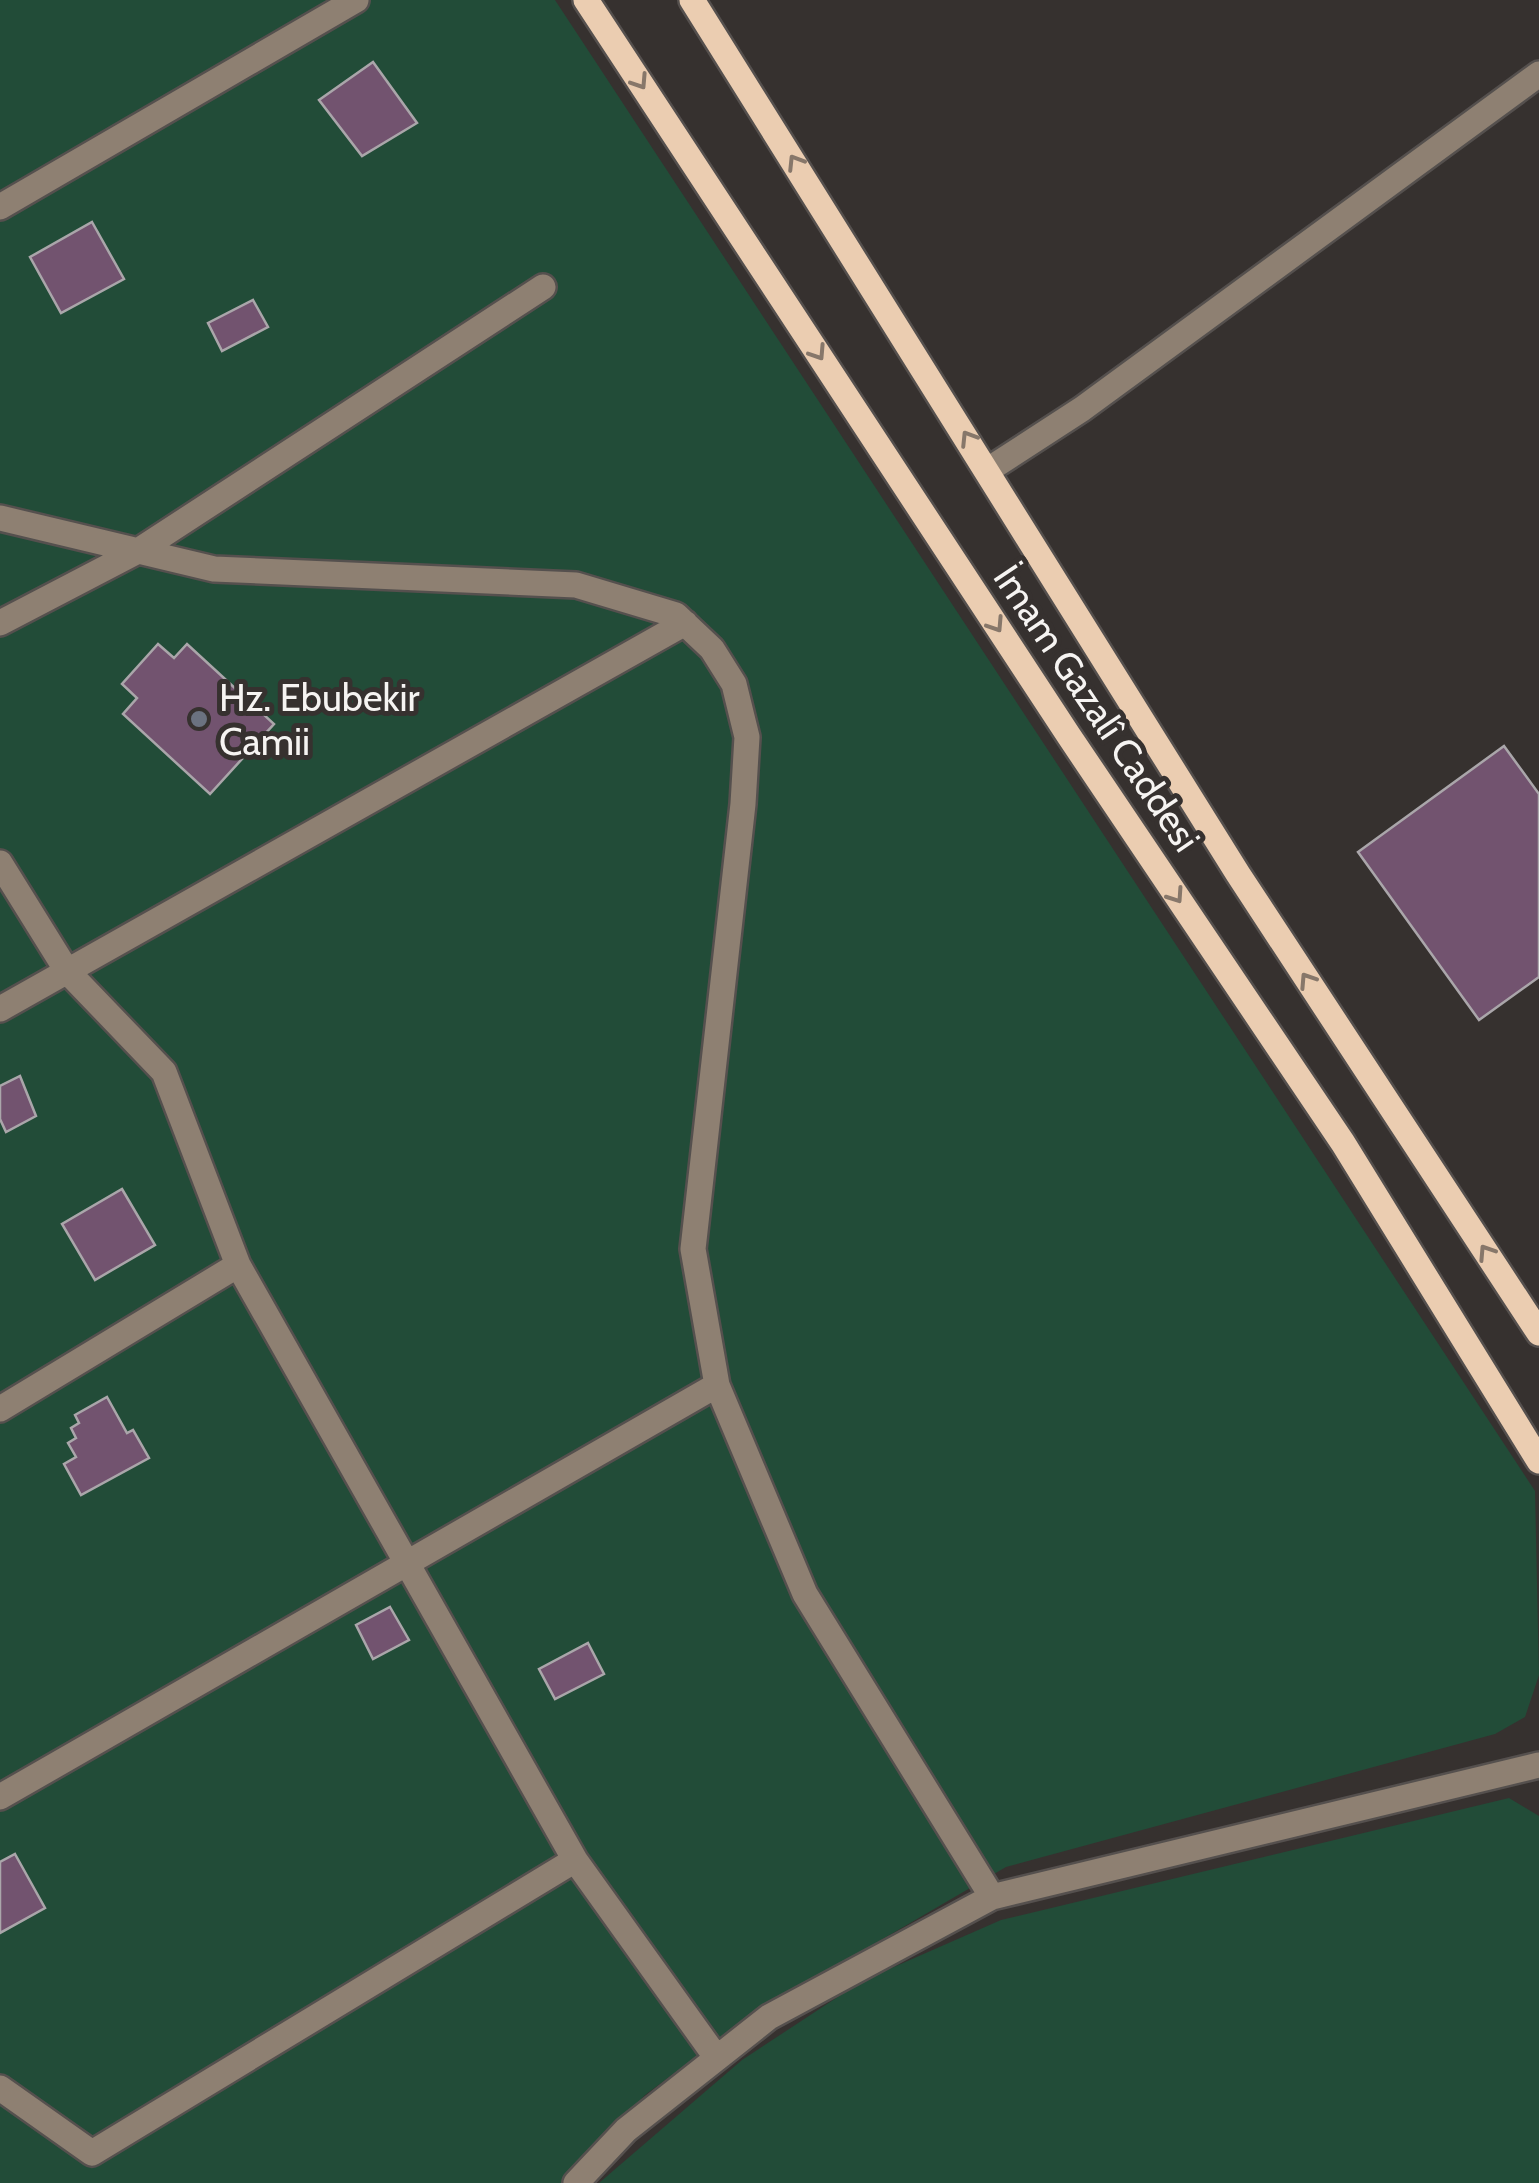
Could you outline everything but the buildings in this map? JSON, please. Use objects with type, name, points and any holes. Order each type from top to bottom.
[{"type":"main road","name":"İmam Gazalî Caddesi","points":[[586,0],[1058,720],[1343,1144],[1539,1460]]},
{"type":"main road","name":"İmam Gazalî Caddesi","points":[[692,0],[1238,874],[1539,1333]]},
{"type":"street","points":[[0,207],[356,0]]},
{"type":"street","points":[[988,470],[1082,409],[1539,74]]},
{"type":"street","points":[[0,623],[138,551],[543,286]]},
{"type":"street","points":[[0,518],[214,569],[576,585],[676,616],[712,649],[734,684],[746,737],[743,804],[693,1249],[716,1384],[805,1594],[992,1897]]},
{"type":"street","points":[[0,1010],[684,623]]},
{"type":"street","points":[[0,864],[67,971],[164,1072],[238,1265],[575,1860],[716,2057]]},
{"type":"street","points":[[0,1409],[238,1265]]},
{"type":"street","points":[[0,1796],[716,1384]]},
{"type":"street","points":[[576,2183],[626,2130],[769,2017],[992,1897],[1539,1765]]},
{"type":"street","points":[[0,2088],[92,2153],[575,1860]]},
{"type":"green space","points":[[0,0],[555,0],[1535,1491],[1539,1675],[1525,1717],[1495,1734],[1006,1867],[751,2016],[645,2095],[565,2183],[0,2183]]},
{"type":"green space","points":[[1509,1798],[1539,1816],[1539,2183],[599,2183],[742,2060],[862,1981],[1001,1920]]},
{"type":"place","name":"Hz. Ebubekir Camii","points":[[199,719]]}]
